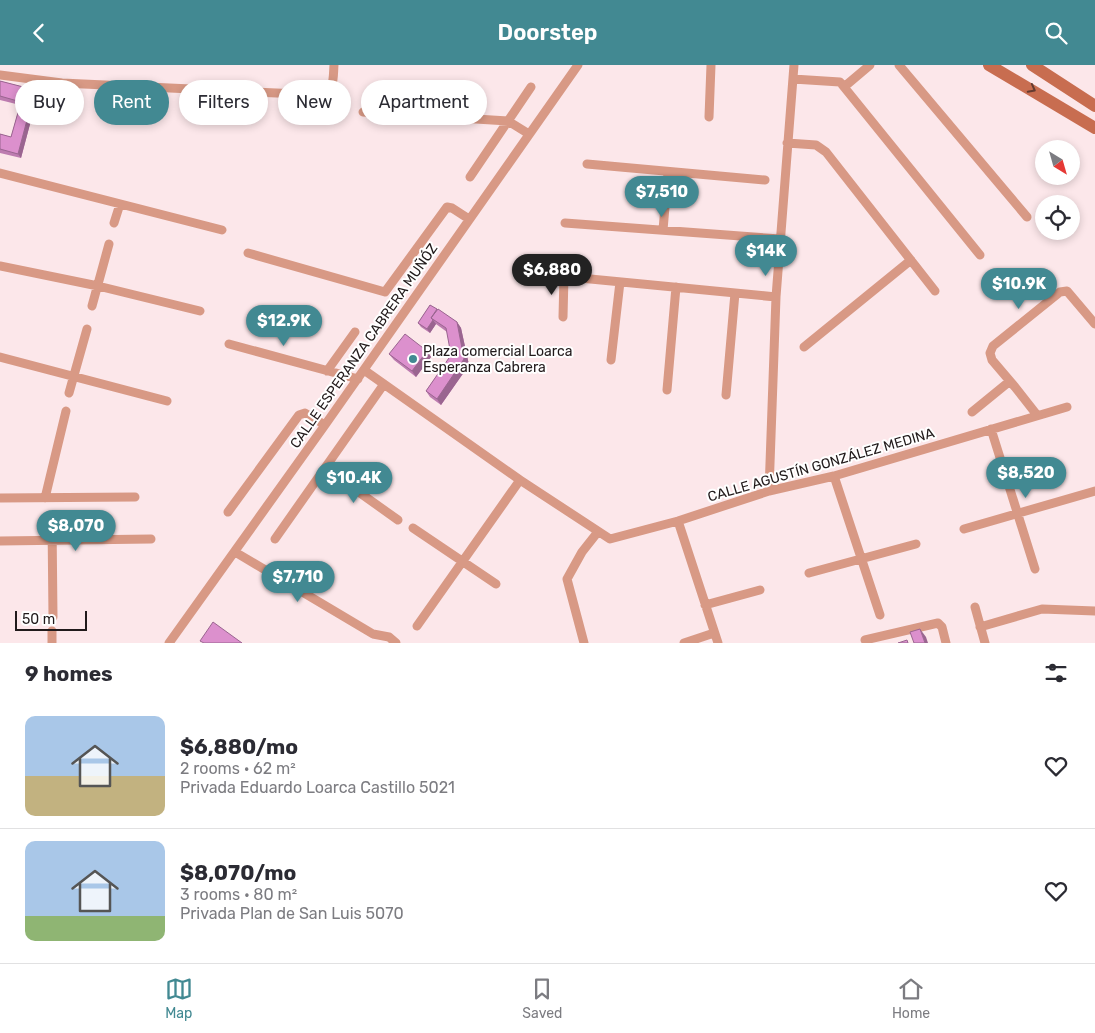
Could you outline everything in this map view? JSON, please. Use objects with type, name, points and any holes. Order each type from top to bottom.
[{"type":"main road","points":[[989,65],[1095,128]]},
{"type":"main road","points":[[1033,65],[1095,106]]},
{"type":"street","points":[[0,75],[62,83],[321,95],[330,91],[333,86],[334,65]]},
{"type":"street","name":"CALLE ESPERANZA CABRERA MUÑÓZ","points":[[170,642],[358,379],[578,65]]},
{"type":"street","points":[[709,117],[711,65]]},
{"type":"street","points":[[769,491],[776,297],[794,65]]},
{"type":"street","points":[[844,87],[870,65]]},
{"type":"street","points":[[899,65],[1027,217]]},
{"type":"street","points":[[793,79],[840,82],[980,255]]},
{"type":"street","points":[[470,177],[531,87]]},
{"type":"street","points":[[487,120],[508,121],[529,134]]},
{"type":"street","points":[[787,143],[816,145],[826,152],[935,291]]},
{"type":"street","points":[[587,164],[766,180]]},
{"type":"street","points":[[663,230],[668,172]]},
{"type":"street","points":[[0,173],[222,230]]},
{"type":"street","points":[[114,223],[120,204]]},
{"type":"street","points":[[248,253],[385,292],[447,207],[452,208],[469,219]]},
{"type":"street","points":[[565,223],[780,239]]},
{"type":"street","points":[[92,306],[109,244]]},
{"type":"street","points":[[804,347],[911,260]]},
{"type":"street","points":[[0,267],[98,286],[200,311]]},
{"type":"street","points":[[549,275],[776,297]]},
{"type":"street","points":[[563,317],[564,276]]},
{"type":"street","points":[[611,360],[620,283]]},
{"type":"street","points":[[667,390],[676,287]]},
{"type":"street","points":[[1037,415],[992,360],[990,353],[993,346],[1060,292],[1067,291],[1073,295],[1095,324]]},
{"type":"street","points":[[726,395],[735,293]]},
{"type":"street","points":[[69,393],[87,329]]},
{"type":"street","points":[[327,371],[355,332]]},
{"type":"street","points":[[229,344],[358,379]]},
{"type":"street","points":[[0,357],[167,401]]},
{"type":"street","name":"CALLE AGUSTÍN GONZÁLEZ MEDINA","points":[[364,370],[520,481],[597,533],[606,538],[615,539],[678,521],[769,491],[834,475],[1067,407]]},
{"type":"street","points":[[972,411],[1010,381]]},
{"type":"street","points":[[275,539],[384,384]]},
{"type":"street","points":[[45,498],[66,411]]},
{"type":"street","points":[[228,512],[299,415],[305,413],[325,425]]},
{"type":"street","points":[[991,429],[1035,569]]},
{"type":"street","points":[[325,468],[398,520]]},
{"type":"street","points":[[834,475],[880,615]]},
{"type":"street","points":[[417,626],[520,481]]},
{"type":"street","points":[[964,529],[1095,491]]},
{"type":"street","points":[[0,498],[135,497]]},
{"type":"street","points":[[678,521],[718,643]]},
{"type":"street","points":[[52,522],[53,617]]},
{"type":"street","points":[[414,528],[496,584]]},
{"type":"street","points":[[584,643],[567,579],[582,552],[597,533]]},
{"type":"street","points":[[0,541],[151,539]]},
{"type":"street","points":[[809,573],[916,544]]},
{"type":"street","points":[[235,552],[373,634],[389,641]]},
{"type":"street","points":[[705,605],[760,590]]},
{"type":"street","points":[[976,607],[985,643]]},
{"type":"street","points":[[980,627],[1042,609],[1095,611]]},
{"type":"street","points":[[865,640],[880,640],[938,623],[942,627],[946,643]]},
{"type":"street","points":[[52,631],[52,643]]},
{"type":"street","points":[[684,643],[714,633]]},
{"type":"street","points":[[373,634],[377,643]]},
{"type":"building","points":[[0,81],[15,85],[15,100],[0,96]]},
{"type":"building","points":[[15,123],[15,125],[26,125],[18,154],[0,149],[0,134],[11,137]]},
{"type":"building","points":[[430,305],[437,309],[427,329],[418,323]]},
{"type":"building","points":[[438,309],[457,322],[464,359],[437,399],[426,391],[451,355],[446,328],[431,318]]},
{"type":"building","name":"Plaza comercial Loarca Esperanza Cabrera","points":[[405,334],[427,351],[412,371],[389,354]]},
{"type":"building","points":[[213,622],[242,643],[204,643],[200,641]]},
{"type":"building","points":[[920,629],[925,643],[914,643],[910,632]]},
{"type":"place","name":"Plaza comercial Loarca Esperanza Cabrera","points":[[413,359]]}]
